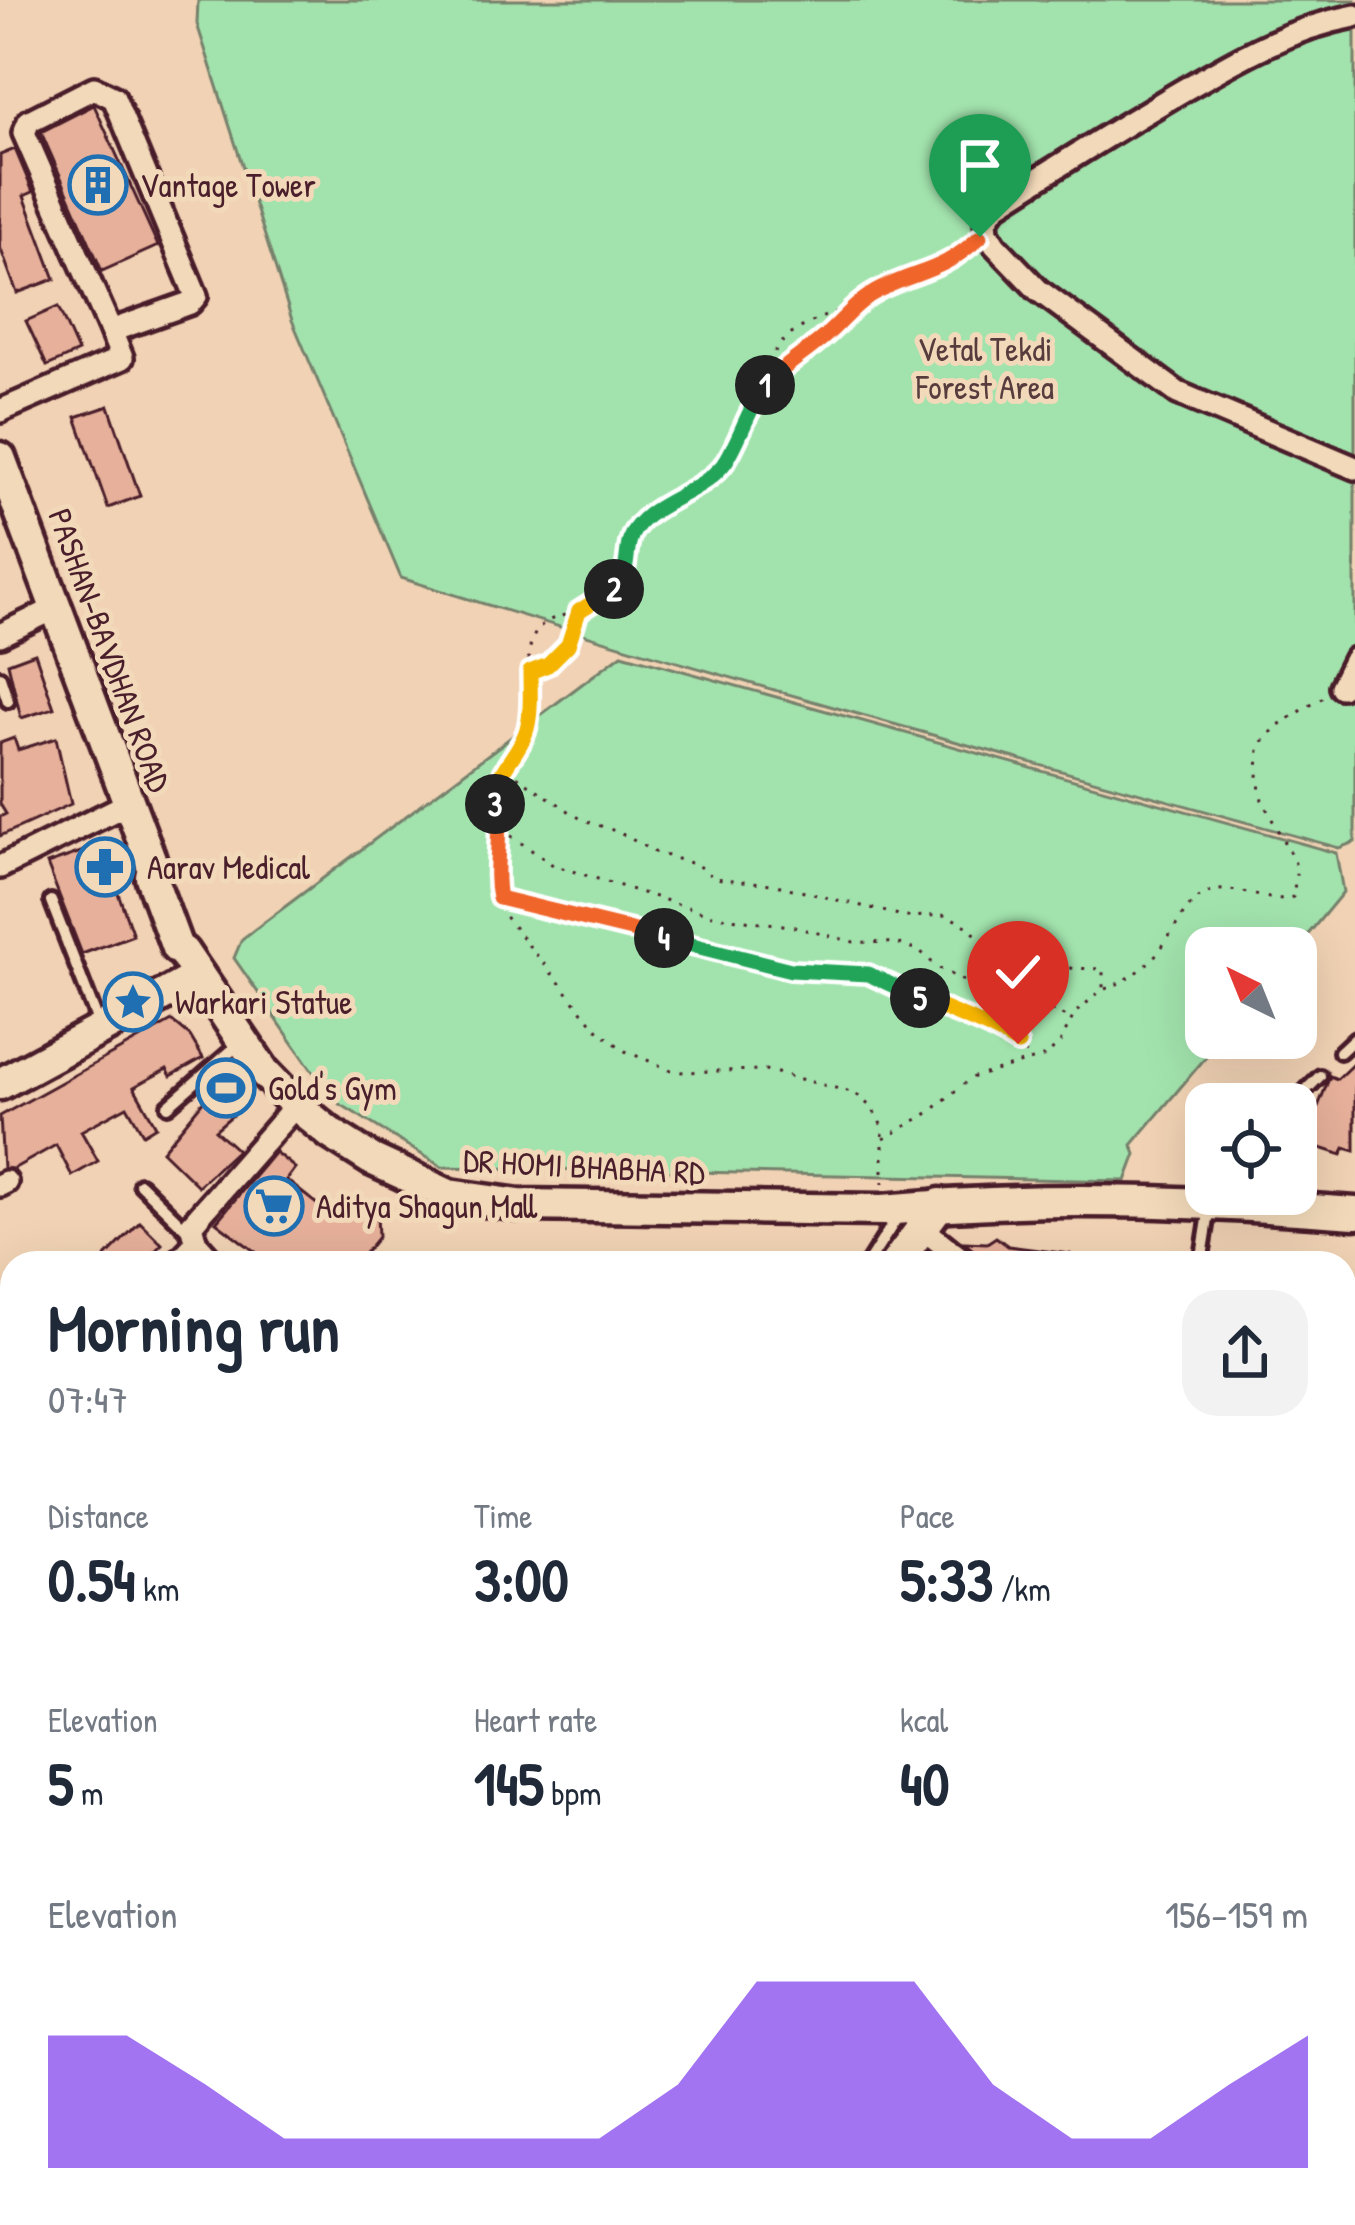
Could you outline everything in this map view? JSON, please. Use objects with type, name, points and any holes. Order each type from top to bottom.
[{"type":"main road","name":"PASHAN-BAVDHAN ROAD","points":[[0,458],[153,867],[162,872],[190,963]]},
{"type":"main road","points":[[0,1066],[97,1021],[190,963]]},
{"type":"main road","name":"DR HOMI BHABHA RD","points":[[190,963],[242,1042],[296,1105],[371,1159],[449,1195],[539,1205],[912,1213]]},
{"type":"main road","points":[[0,1084],[97,1021]]},
{"type":"main road","points":[[900,1251],[912,1213],[1185,1202]]},
{"type":"main road","points":[[1317,1209],[1355,1213]]},
{"type":"street","points":[[1355,16],[1315,24],[1263,44],[996,206],[986,220],[995,245],[1038,290],[1178,393],[1355,468]]},
{"type":"street","points":[[0,411],[122,358],[24,133],[29,121],[94,88],[114,98],[196,296],[190,303],[111,331]]},
{"type":"street","points":[[0,635],[58,607]]},
{"type":"street","points":[[1341,687],[1355,659]]},
{"type":"street","points":[[0,867],[129,802]]},
{"type":"street","points":[[185,1251],[200,1211],[296,1105]]},
{"type":"street","points":[[912,1213],[953,1251]]},
{"type":"street","points":[[193,1238],[204,1251]]},
{"type":"lane","points":[[0,677],[8,701]]},
{"type":"lane","points":[[51,901],[97,1021]]},
{"type":"lane","points":[[1340,1052],[1355,1038]]},
{"type":"lane","points":[[168,1106],[242,1042]]},
{"type":"lane","points":[[1313,1083],[1320,1076]]},
{"type":"lane","points":[[140,1184],[193,1238]]},
{"type":"lane","points":[[879,1251],[912,1213]]},
{"type":"lane","points":[[1205,1251],[1218,1215]]},
{"type":"path","points":[[912,1213],[884,1128],[855,1093],[765,1070],[676,1072],[625,1051],[599,1031],[503,914],[494,864],[500,827],[493,796],[500,773],[526,730],[538,629],[555,617],[579,611],[621,584],[633,531],[653,513],[699,486],[726,460],[763,388],[769,360],[780,340],[881,288],[939,269],[961,255],[986,226]]},
{"type":"path","points":[[763,388],[800,352],[826,336],[857,303]]},
{"type":"path","points":[[530,672],[548,665],[568,645],[579,611]]},
{"type":"path","points":[[884,1139],[930,1112],[971,1078],[1046,1056],[1060,1043],[1070,1020],[1103,989],[1138,974],[1200,897],[1216,890],[1281,901],[1293,897],[1297,867],[1262,800],[1259,747],[1277,725],[1341,687]]},
{"type":"path","points":[[500,773],[518,777],[581,820],[621,833],[654,852],[698,865],[716,878],[772,884],[907,917],[946,915],[1000,956],[1029,967],[1103,969],[1103,989]]},
{"type":"path","points":[[500,827],[553,865],[716,916],[790,926],[854,942],[896,943],[919,950],[937,967],[976,988],[1059,1012],[1070,1020]]},
{"type":"path","points":[[499,898],[791,970],[868,974],[946,1011],[980,1020],[1033,1059]]},
{"type":"green space","name":"Vetal Tekdi Forest Area","points":[[198,0],[1355,0],[1355,842],[1339,848],[752,684],[401,578],[292,320],[197,24]]},
{"type":"green space","points":[[622,654],[1336,853],[1343,892],[1314,927],[1185,927],[1185,1059],[1204,1059],[1132,1145],[1136,1154],[1126,1181],[442,1167],[332,1099],[234,958],[242,939]]},
{"type":"building","name":"Vantage Tower","points":[[94,105],[158,246],[102,271],[41,132]]},
{"type":"building","points":[[15,149],[33,192],[24,196],[55,279],[17,293],[0,247],[0,155]]},
{"type":"building","points":[[58,307],[78,352],[47,366],[26,321]]},
{"type":"building","points":[[109,406],[140,496],[108,508],[76,417]]},
{"type":"building","points":[[35,653],[54,708],[21,718],[8,663]]},
{"type":"building","points":[[14,738],[18,750],[56,738],[71,804],[0,836],[0,817],[6,814],[0,804],[0,743]]},
{"type":"building","points":[[101,845],[133,935],[82,954],[47,864]]},
{"type":"building","points":[[172,1021],[190,1036],[203,1058],[171,1076],[167,1069],[134,1087],[156,1126],[143,1134],[127,1106],[81,1131],[98,1161],[72,1176],[56,1145],[13,1169],[3,1168],[0,1116]]},
{"type":"building","points":[[1355,1062],[1355,1151],[1345,1148],[1342,1155],[1317,1147],[1317,1109],[1330,1076],[1337,1079]]},
{"type":"building","points":[[214,1088],[236,1112],[215,1130],[237,1150],[198,1186],[162,1151]]},
{"type":"building","name":"Aditya Shagun Mall","points":[[275,1152],[295,1168],[286,1180],[332,1216],[357,1203],[377,1214],[378,1237],[367,1251],[254,1251],[216,1222]]},
{"type":"building","points":[[140,1222],[162,1244],[155,1251],[112,1251]]},
{"type":"building","points":[[996,1237],[1008,1246],[1047,1251],[975,1251],[963,1242],[987,1243]]},
{"type":"place","name":"Vantage Tower","points":[[98,185]]},
{"type":"place","name":"Aarav Medical","points":[[105,867]]},
{"type":"place","name":"Warkari Statue","points":[[133,1002]]},
{"type":"place","name":"Gold's Gym","points":[[226,1088]]},
{"type":"place","name":"Aditya Shagun Mall","points":[[274,1206]]},
{"type":"route","points":[[980,237],[939,269],[881,288],[857,303],[826,336],[800,352],[763,388],[726,460],[699,486],[653,513],[633,531],[621,584],[579,611],[568,645],[548,665],[530,672],[526,730],[500,773],[493,796],[500,827],[494,864],[499,898],[756,963],[868,974],[946,1011],[980,1020],[1018,1044]]}]
